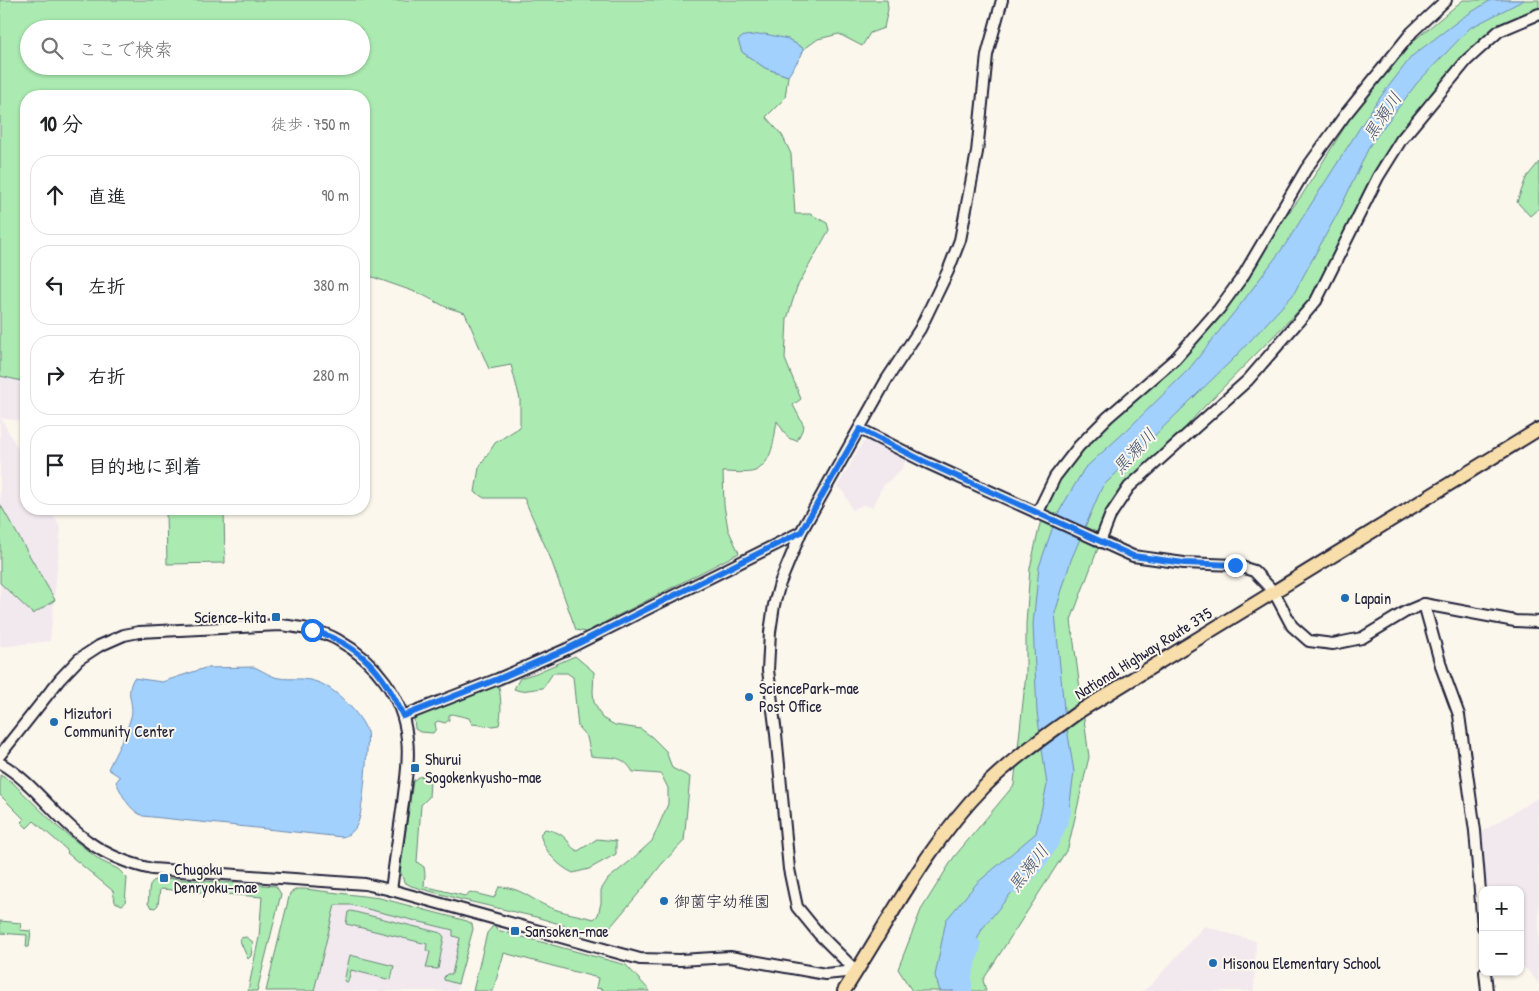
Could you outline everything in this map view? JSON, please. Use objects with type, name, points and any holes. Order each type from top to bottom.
[{"type":"highway","name":"National Highway Route 375","points":[[844,991],[895,907],[943,836],[984,788],[1023,753],[1080,711],[1539,429]]},
{"type":"street","points":[[856,972],[819,934],[797,907],[789,869],[768,653],[774,605],[780,583],[801,532],[888,379],[920,329],[960,240],[977,152],[987,55],[1002,0]]},
{"type":"street","points":[[1037,514],[1055,477],[1079,446],[1108,417],[1175,359],[1219,309],[1280,216],[1306,169],[1344,115],[1412,32],[1446,0]]},
{"type":"street","points":[[1100,542],[1111,514],[1129,487],[1248,380],[1316,301],[1378,177],[1401,140],[1467,60],[1499,31],[1539,14]]},
{"type":"street","points":[[860,429],[923,461],[1133,556],[1184,563],[1235,565],[1254,570],[1274,592],[1292,626],[1309,641],[1333,644],[1362,638],[1405,612],[1424,604],[1515,620],[1539,622]]},
{"type":"street","points":[[403,716],[498,679],[567,649],[801,532]]},
{"type":"street","points":[[1424,604],[1442,669],[1459,715],[1475,831],[1480,886]]},
{"type":"street","points":[[0,756],[60,679],[79,659],[99,646],[124,635],[139,632],[280,625],[298,626],[324,634],[337,639],[363,656],[384,679],[403,716],[407,740],[407,769],[391,890]]},
{"type":"street","points":[[0,763],[15,772],[89,843],[132,864],[160,869],[356,883],[391,890],[640,959],[680,960],[730,957],[825,974],[856,972]]},
{"type":"street","points":[[1486,976],[1487,991]]},
{"type":"shaded area","points":[[0,0],[20,46],[20,75],[28,75],[27,90],[20,90],[20,421],[1,418],[20,453],[20,515],[53,515],[61,529],[50,641],[0,647]]},
{"type":"shaded area","points":[[871,441],[907,459],[901,470],[883,486],[872,507],[863,505],[852,510],[843,491],[837,487],[863,442]]},
{"type":"shaded area","points":[[1539,797],[1539,984],[1524,968],[1524,886],[1486,886],[1483,831]]},
{"type":"shaded area","points":[[297,889],[380,898],[467,921],[472,924],[473,929],[457,991],[266,991],[290,893]]},
{"type":"shaded area","name":"Misonou Elementary School","points":[[1204,926],[1256,941],[1254,991],[1142,991],[1151,985]]},
{"type":"green space","points":[[0,0],[887,0],[888,9],[884,28],[870,33],[862,46],[839,34],[818,39],[804,49],[788,39],[739,40],[742,52],[765,68],[788,76],[785,98],[766,117],[782,135],[791,154],[795,214],[810,214],[827,223],[829,230],[797,287],[787,319],[785,359],[801,399],[793,405],[804,426],[797,441],[788,438],[777,421],[772,449],[766,462],[761,467],[755,471],[748,472],[723,472],[724,505],[728,529],[739,553],[586,632],[576,630],[550,557],[524,498],[484,498],[475,492],[479,468],[495,443],[520,427],[520,399],[511,365],[489,369],[465,313],[446,307],[421,294],[370,276],[370,90],[20,90],[20,381],[0,376]]},
{"type":"green space","points":[[1463,0],[1539,0],[1539,11],[1496,29],[1378,177],[1316,293],[1199,412],[1111,514],[1071,620],[1089,757],[1068,848],[983,980],[986,991],[912,991],[898,969],[921,910],[954,857],[1014,785],[1026,674],[1026,624],[1030,568],[1047,493],[1108,417],[1204,326],[1302,195],[1383,66]]},
{"type":"green space","points":[[1539,162],[1539,208],[1530,216],[1517,202],[1526,178]]},
{"type":"green space","points":[[0,504],[55,600],[33,614],[0,583]]},
{"type":"green space","points":[[166,515],[224,515],[225,563],[167,564]]},
{"type":"green space","points":[[575,656],[594,672],[594,702],[602,718],[615,725],[641,729],[666,751],[672,768],[690,777],[684,841],[661,865],[612,925],[601,933],[590,933],[536,917],[411,886],[404,882],[400,870],[413,781],[418,777],[427,776],[430,782],[429,797],[421,805],[417,862],[424,867],[424,886],[465,896],[470,892],[494,898],[499,887],[514,889],[560,911],[594,919],[598,915],[601,903],[601,890],[608,879],[652,841],[668,804],[668,788],[661,774],[633,772],[620,759],[591,756],[587,737],[578,727],[573,677],[567,673],[553,673],[543,688],[520,691],[514,689],[520,678]]},
{"type":"green space","points":[[494,686],[499,687],[500,692],[501,711],[499,725],[472,724],[469,718],[452,714],[449,715],[449,720],[445,723],[438,721],[435,723],[436,729],[433,733],[420,732],[415,729],[414,718]]},
{"type":"green space","points":[[0,775],[12,782],[59,828],[101,861],[118,869],[127,878],[125,903],[122,905],[115,902],[113,891],[67,853],[68,851],[34,821],[27,828],[21,822],[24,819],[0,795]]},
{"type":"green space","points":[[545,829],[562,836],[578,851],[597,839],[616,841],[616,854],[589,869],[573,873],[557,862],[548,852],[540,834]]},
{"type":"green space","points":[[163,878],[276,886],[281,894],[257,991],[248,991],[259,937],[262,897],[160,889],[158,905],[155,908],[151,907],[148,904],[151,883]]},
{"type":"green space","points":[[297,889],[380,898],[467,921],[472,924],[473,929],[458,984],[444,980],[447,974],[452,974],[460,938],[453,936],[453,930],[351,905],[335,905],[314,991],[266,991],[290,893]]},
{"type":"green space","points":[[351,911],[441,933],[444,937],[438,969],[426,968],[430,952],[426,950],[427,944],[346,924],[348,912]]},
{"type":"green space","points":[[0,921],[21,923],[20,930],[31,931],[29,947],[26,947],[27,935],[0,933]]},
{"type":"green space","points":[[493,926],[497,930],[626,965],[650,991],[602,991],[603,989],[596,988],[598,978],[504,953],[493,991],[473,991],[487,933]]},
{"type":"green space","points":[[246,937],[253,942],[251,956],[248,959],[240,941],[241,938]]},
{"type":"green space","points":[[350,955],[394,966],[391,980],[351,970],[348,982],[344,981]]},
{"type":"water","points":[[1491,0],[1524,0],[1470,28],[1417,83],[1370,145],[1341,207],[1293,295],[1235,357],[1102,487],[1071,560],[1055,613],[1064,710],[1074,772],[1069,810],[1035,864],[982,929],[957,984],[960,991],[940,991],[935,976],[946,920],[977,883],[1036,833],[1047,785],[1037,712],[1033,624],[1039,567],[1057,515],[1084,469],[1189,369],[1244,300],[1285,245],[1375,104],[1412,56],[1462,18]]},
{"type":"water","points":[[765,34],[788,39],[804,49],[788,76],[765,68],[742,52],[738,40],[744,36]]},
{"type":"water","points":[[254,667],[276,677],[307,680],[324,685],[346,702],[364,725],[367,736],[363,797],[358,821],[353,831],[348,835],[342,837],[143,816],[133,810],[124,797],[116,782],[120,777],[108,769],[124,737],[131,717],[130,689],[134,678],[162,682],[205,668]]},
{"type":"waterway","name":"黒瀬川","points":[[1016,885],[1032,868],[1050,842],[1062,811]]},
{"type":"waterway","name":"黒瀬川","points":[[963,991],[963,975],[972,946]]},
{"type":"place","name":"Lapain","points":[[1345,598]]},
{"type":"place","name":"Science-kita","points":[[276,617]]},
{"type":"place","name":"SciencePark-mae Post Office","points":[[749,697]]},
{"type":"place","name":"Mizutori Community Center","points":[[54,722]]},
{"type":"place","name":"Shurui Sogokenkyusho-mae","points":[[415,768]]},
{"type":"place","name":"Chugoku Denryoku-mae","points":[[164,878]]},
{"type":"place","name":"御薗宇幼稚園","points":[[664,901]]},
{"type":"place","name":"Sansoken-mae","points":[[515,931]]},
{"type":"place","name":"Misonou Elementary School","points":[[1213,963]]},
{"type":"route","points":[[312,630],[337,639],[363,656],[384,679],[403,716],[498,679],[567,649],[801,532],[860,429],[923,461],[1133,556],[1184,563],[1235,565]]}]
